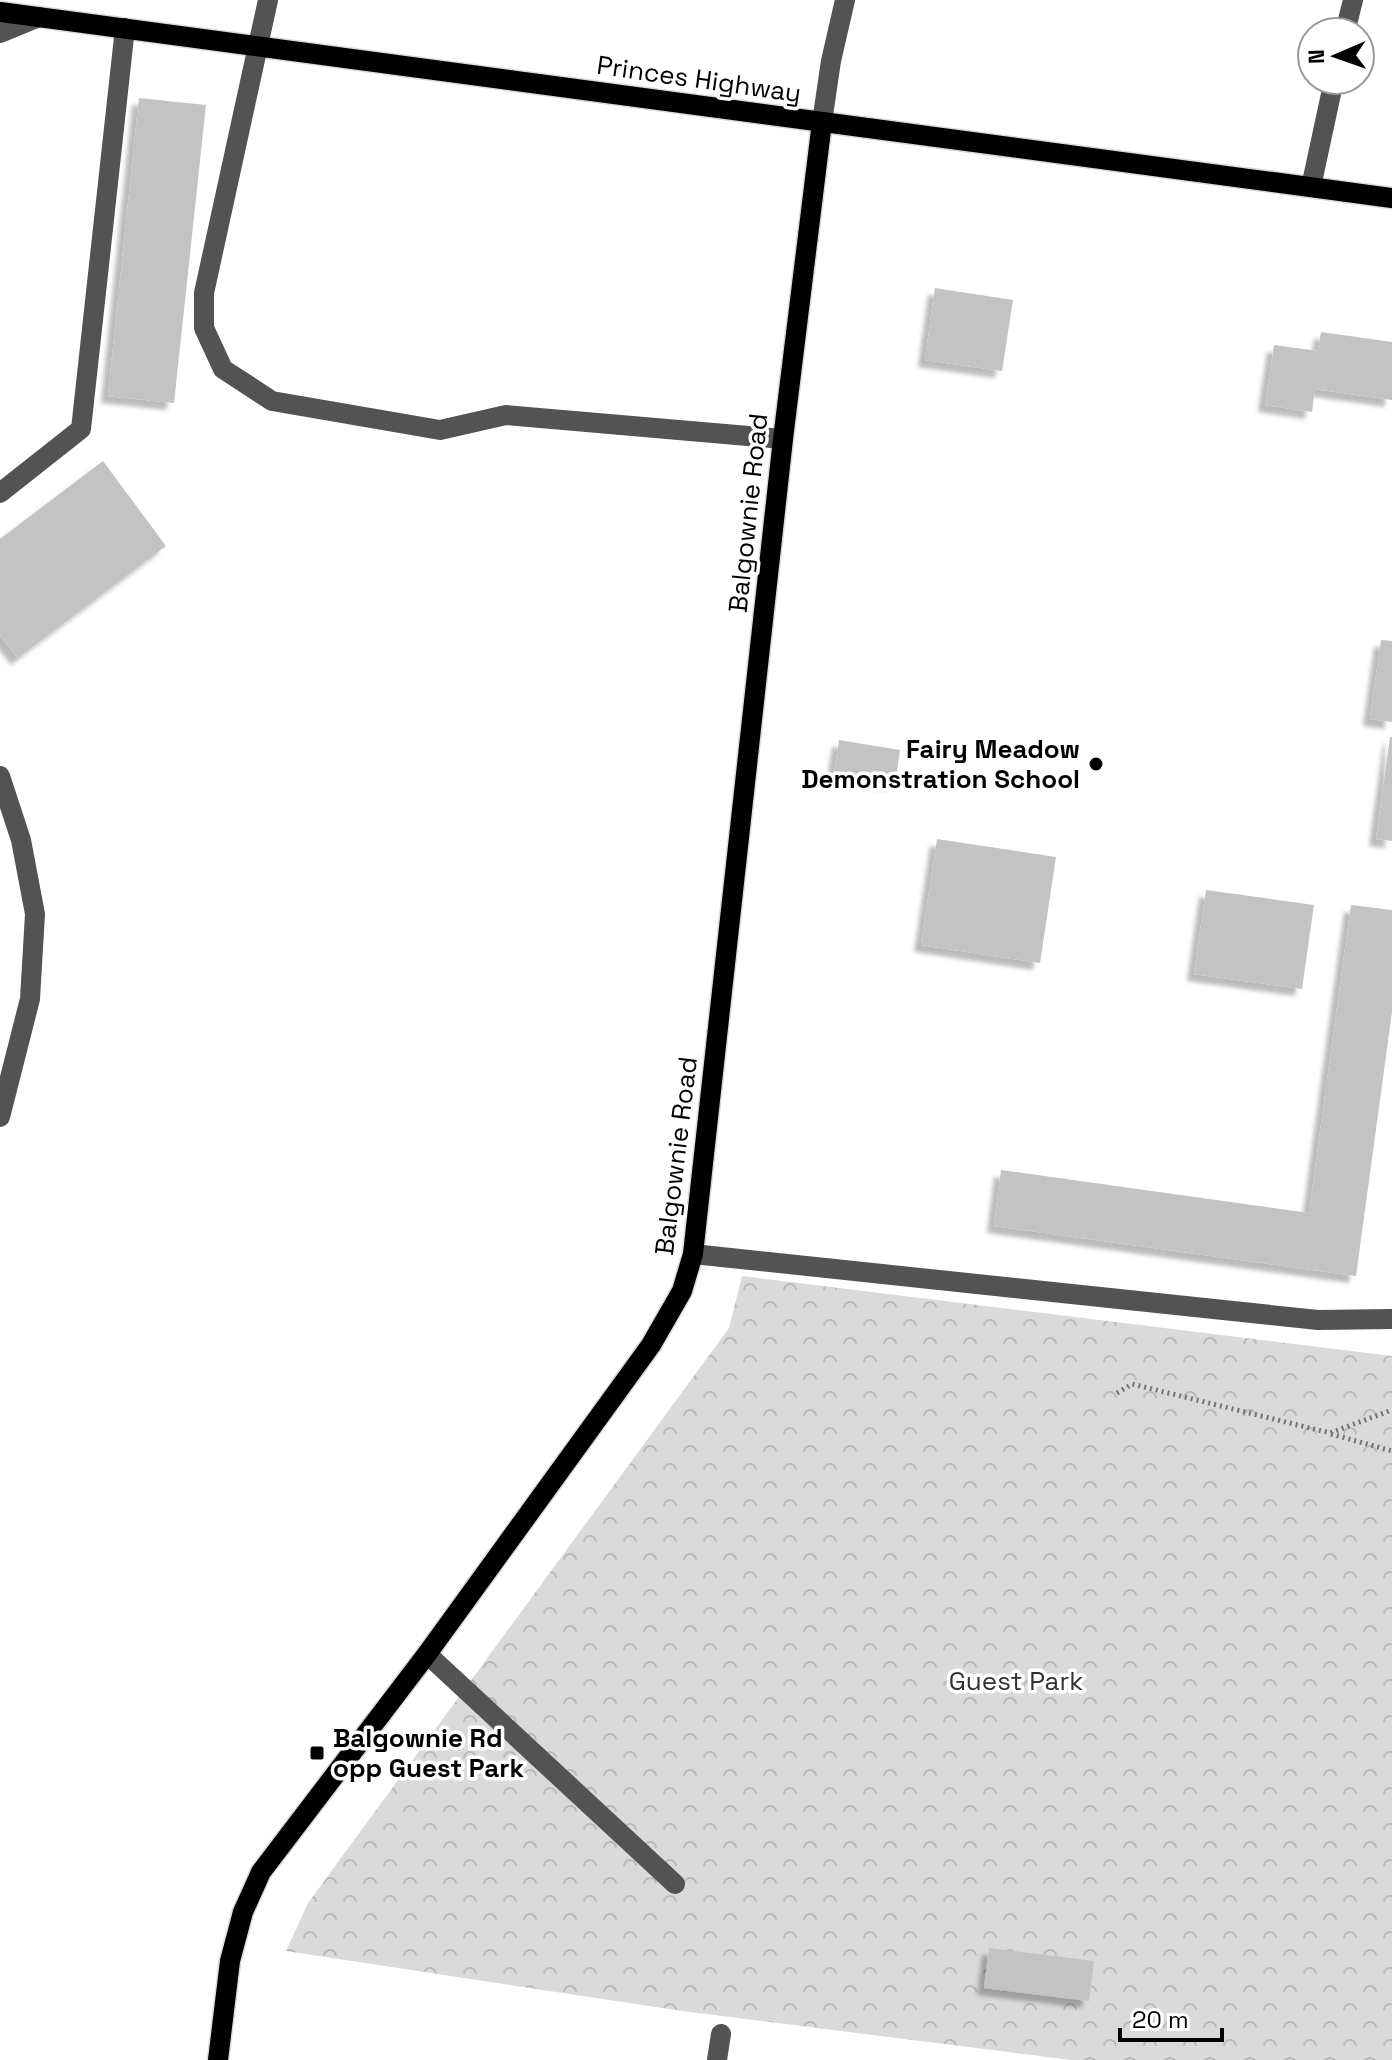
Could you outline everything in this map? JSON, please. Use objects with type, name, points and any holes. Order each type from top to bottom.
[{"type":"main road","name":"Princes Highway","points":[[0,12],[1392,198]]},
{"type":"main road","name":"Balgownie Road","points":[[218,2060],[230,1961],[243,1912],[261,1872],[427,1654],[651,1345],[682,1291],[693,1254],[783,439],[822,122]]},
{"type":"street","points":[[268,0],[204,293],[204,328],[223,369],[272,401],[440,430],[506,415],[783,439]]},
{"type":"street","points":[[822,122],[831,61],[845,0]]},
{"type":"street","points":[[0,33],[39,17]]},
{"type":"street","points":[[0,493],[81,429],[125,28]]},
{"type":"street","points":[[1311,187],[1331,96]]},
{"type":"street","points":[[0,776],[21,840],[35,914],[30,999],[0,1117]]},
{"type":"street","points":[[693,1254],[1318,1320],[1392,1319]]},
{"type":"street","points":[[427,1654],[675,1884]]},
{"type":"street","points":[[717,2060],[721,2034]]},
{"type":"path","points":[[1117,1393],[1132,1384],[1392,1451]]},
{"type":"path","points":[[1330,1433],[1392,1410]]},
{"type":"green space","name":"Guest Park","points":[[742,1276],[1392,1356],[1392,2060],[1071,2060],[682,2011],[286,1951],[308,1903],[729,1328]]},
{"type":"building","points":[[139,98],[206,105],[174,403],[108,396]]},
{"type":"building","points":[[935,288],[1013,300],[1002,371],[925,360]]},
{"type":"building","points":[[1321,332],[1392,342],[1392,400],[1315,389],[1312,412],[1265,405],[1274,345],[1318,351]]},
{"type":"building","points":[[103,461],[166,546],[18,658],[0,635],[0,539]]},
{"type":"building","points":[[1381,640],[1392,641],[1392,722],[1370,719]]},
{"type":"building","points":[[1392,737],[1392,841],[1376,839]]},
{"type":"building","points":[[839,740],[900,750],[895,784],[834,775]]},
{"type":"building","points":[[937,839],[1056,857],[1040,963],[921,945]]},
{"type":"building","points":[[1206,890],[1314,905],[1302,989],[1194,974]]},
{"type":"building","points":[[1351,905],[1392,910],[1392,1012],[1356,1276],[994,1226],[1001,1170],[1309,1213]]},
{"type":"building","points":[[989,1948],[1094,1961],[1089,2001],[984,1988]]},
{"type":"place","name":"Fairy Meadow Demonstration School","points":[[1096,764]]},
{"type":"place","name":"Balgownie Rd opp Guest Park","points":[[317,1753]]}]
